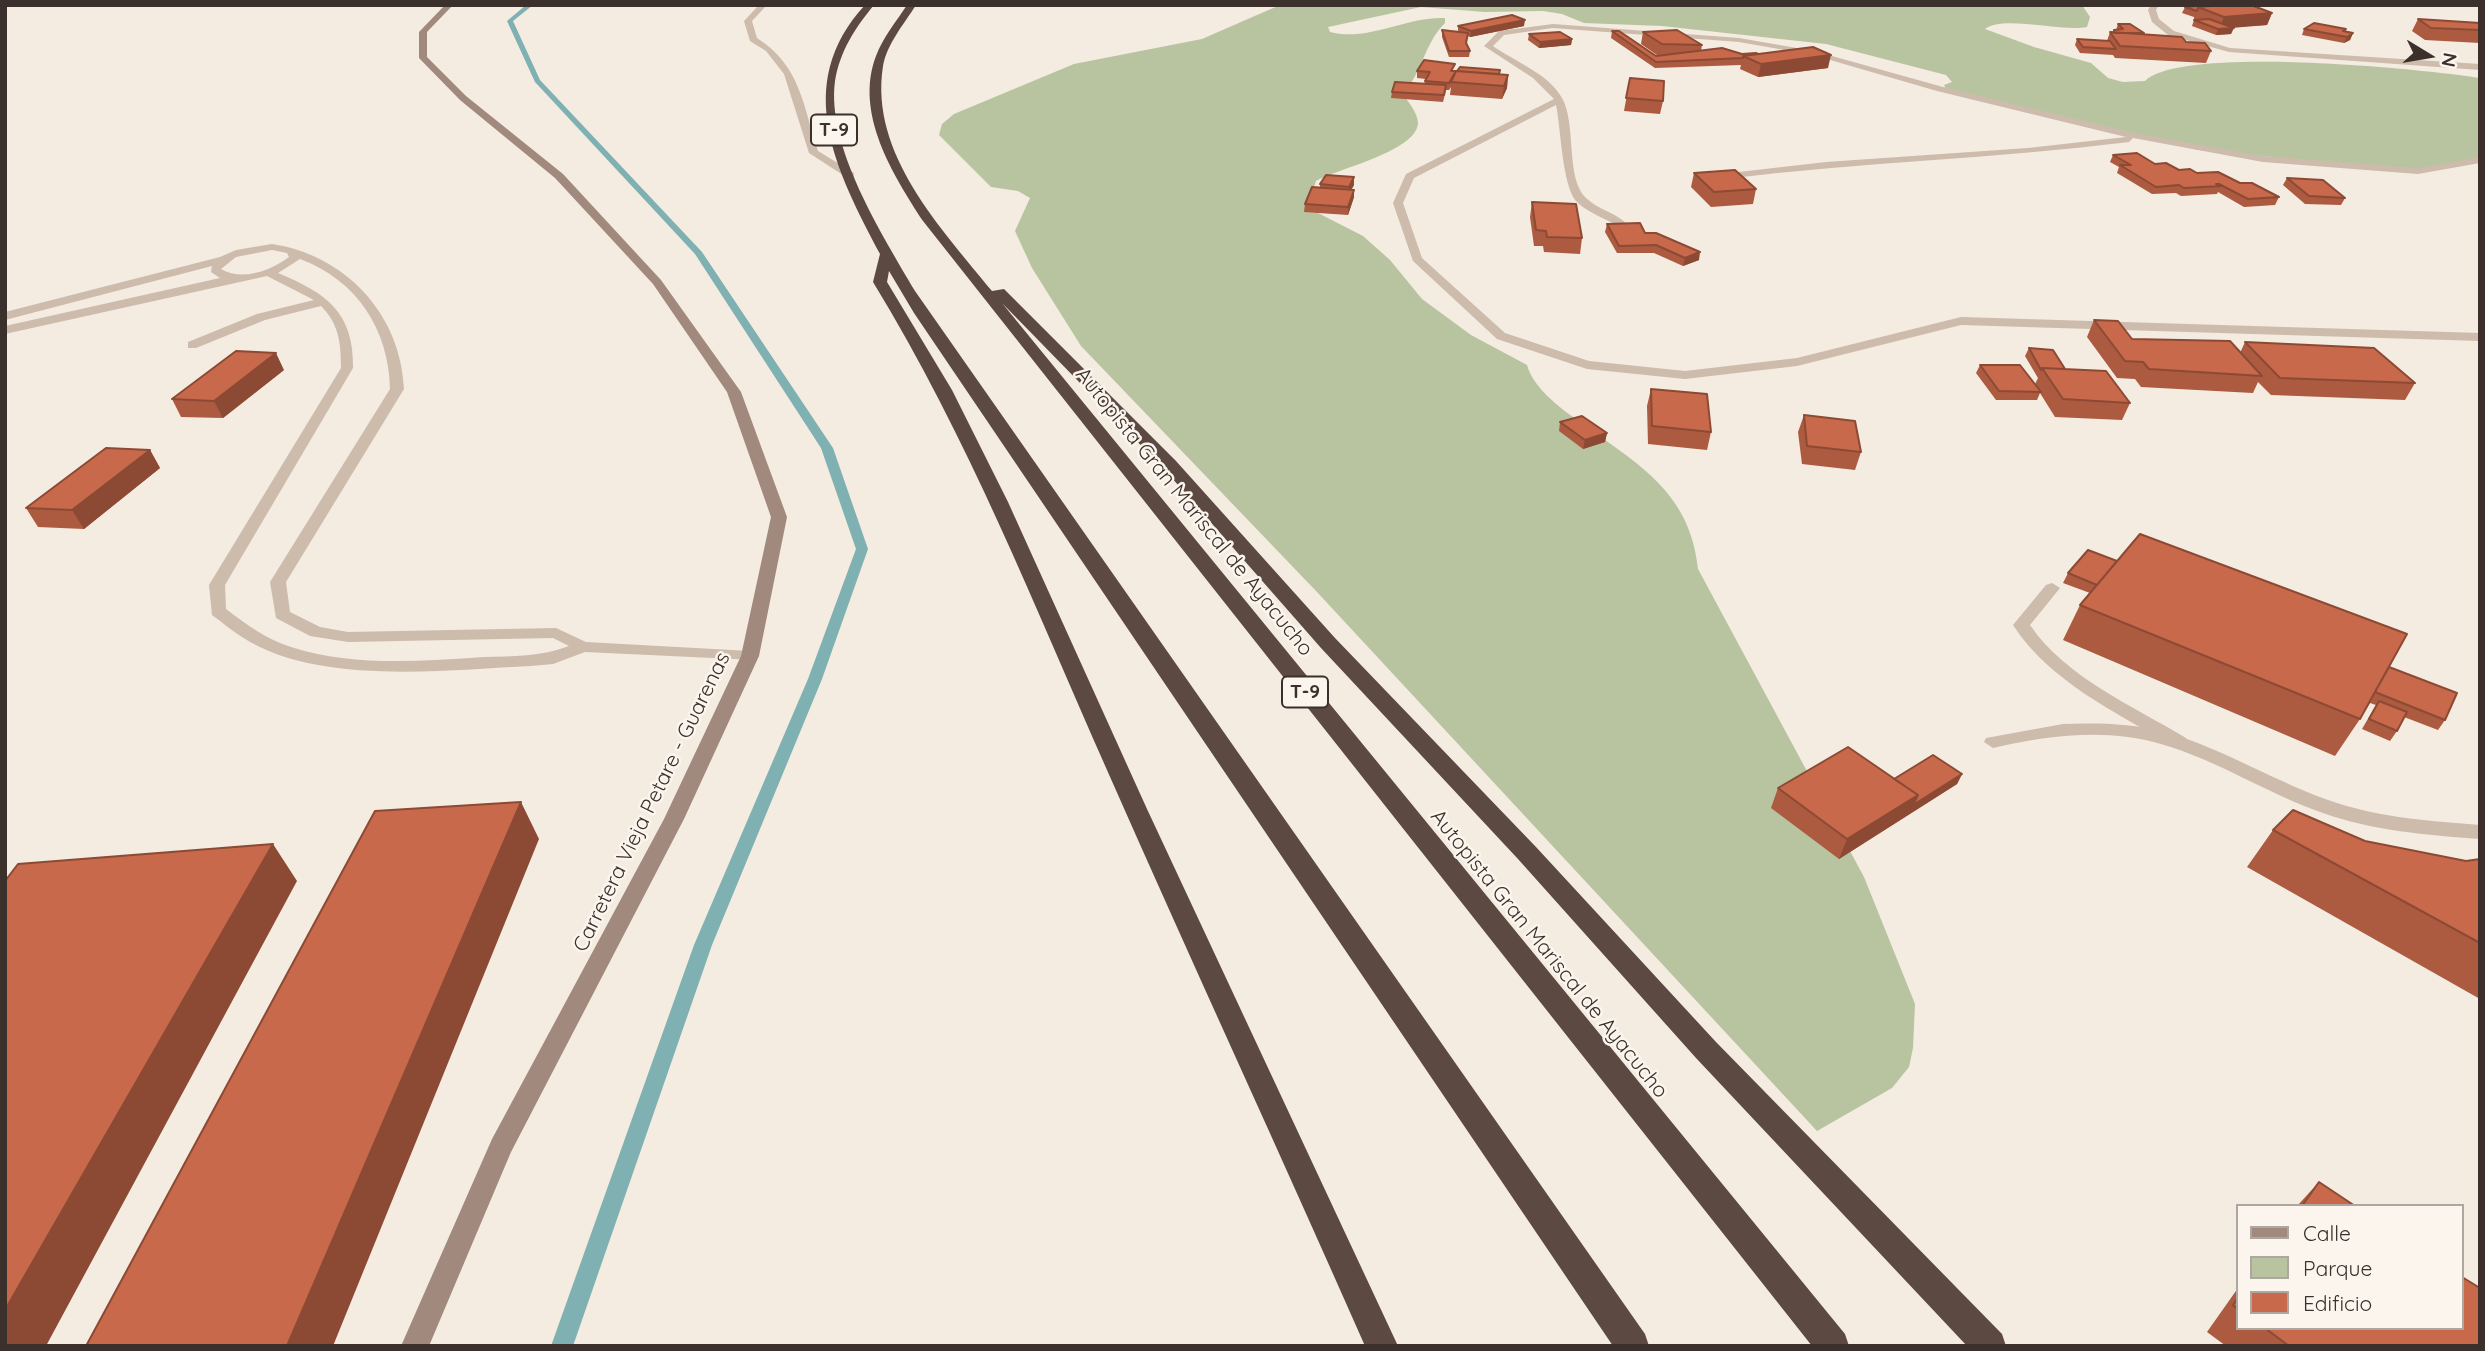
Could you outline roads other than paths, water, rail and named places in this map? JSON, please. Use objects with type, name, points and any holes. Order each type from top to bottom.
[{"type":"highway","name":"T-9","points":[[870,5],[841,44],[832,68],[828,94],[836,137],[885,256],[936,335],[1633,1346]]},
{"type":"highway","name":"Autopista Gran Mariscal de Ayacucho","points":[[912,5],[879,63],[876,85],[883,131],[899,177],[952,248],[1833,1346]]},
{"type":"highway","points":[[952,248],[1031,321],[1170,466],[1328,643],[1527,853],[1706,1050],[1990,1346]]},
{"type":"highway","points":[[885,256],[880,282],[950,398],[1019,540],[1107,746],[1382,1346]]},
{"type":"main road","name":"Carretera Vieja Petare - Guarenas","points":[[415,1346],[501,1147],[674,819],[750,656],[779,517],[734,392],[649,272],[559,176],[463,98],[424,58],[423,32],[449,5]]},
{"type":"street","points":[[764,5],[748,21],[753,39],[771,48],[788,71],[814,153],[850,175]]},
{"type":"street","points":[[2155,5],[2152,10],[2155,20],[2171,33],[2222,48],[2480,67]]},
{"type":"street","points":[[1622,224],[1580,199],[1568,169],[1567,135],[1559,100],[1549,83],[1503,59],[1488,46],[1502,33],[1553,26],[1739,40],[1814,53],[1940,89],[2139,138],[2263,159],[2418,171],[2480,160]]},
{"type":"street","points":[[1559,100],[1410,176],[1398,203],[1418,259],[1501,336],[1587,365],[1685,375],[1784,363],[1961,321],[2480,337]]},
{"type":"street","points":[[1725,176],[1784,167],[2062,149],[2139,138]]},
{"type":"street","points":[[5,316],[223,260],[259,248],[283,248],[329,266],[363,295],[384,329],[394,352],[397,389],[278,582],[282,614],[316,632],[348,637],[556,633],[583,647]]},
{"type":"street","points":[[5,330],[239,276],[267,272],[290,263],[295,253]]},
{"type":"street","points":[[223,260],[215,270],[219,274],[239,276]]},
{"type":"street","points":[[267,272],[312,291],[344,329],[350,343],[346,368],[217,585],[218,611],[234,627],[308,658],[342,664],[542,660],[583,647],[750,656]]},
{"type":"street","points":[[191,345],[261,317],[322,302]]},
{"type":"street","points":[[2052,588],[2021,625],[2028,640],[2064,670],[2179,742],[2314,803],[2398,823],[2480,832]]},
{"type":"street","points":[[1993,742],[2032,733],[2088,729],[2179,742]]},
{"type":"waterway","points":[[530,5],[510,21],[537,81],[698,252],[827,448],[862,549],[815,679],[703,945],[562,1346]]}]
